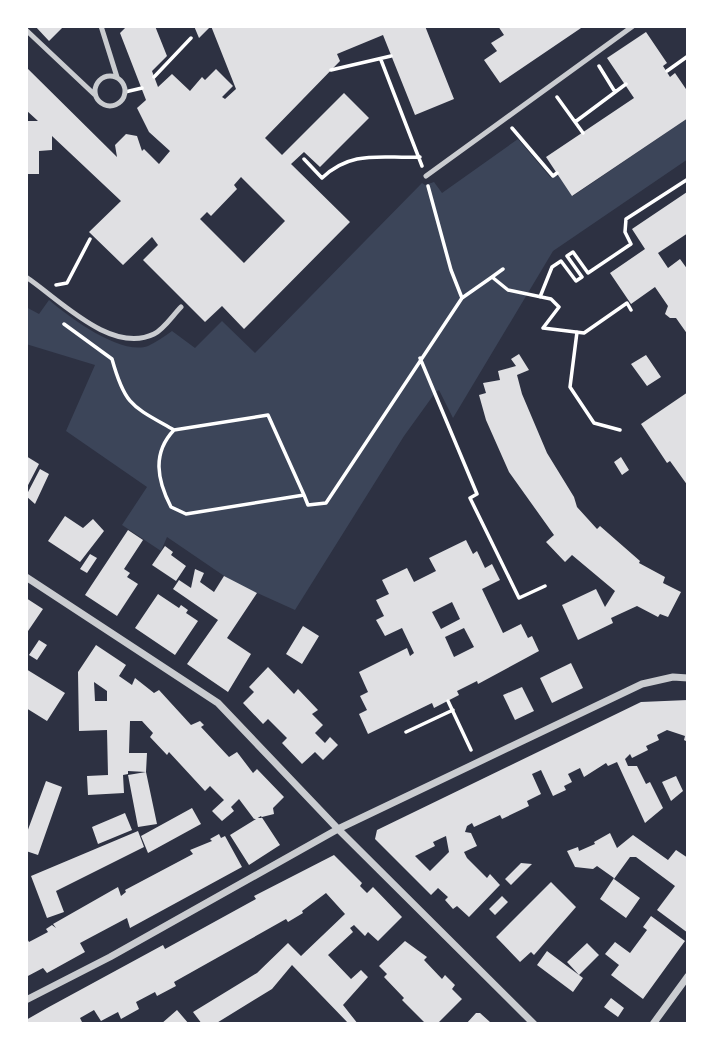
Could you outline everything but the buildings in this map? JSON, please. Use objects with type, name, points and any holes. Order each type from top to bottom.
[{"type":"street","points":[[26,577],[218,703],[338,829],[534,1024]]},
{"type":"street","points":[[26,1000],[110,957],[338,829],[642,684],[659,679],[688,678]]},
{"type":"street","points":[[653,1024],[688,976]]},
{"type":"lane","points":[[26,30],[95,95],[98,101],[109,106],[120,103],[125,92],[117,77],[101,26]]},
{"type":"lane","points":[[426,176],[633,26]]},
{"type":"lane","points":[[95,95],[100,79],[117,77]]},
{"type":"lane","points":[[26,277],[82,319],[118,335],[138,338],[155,333],[181,307]]},
{"type":"path","points":[[154,77],[191,38]]},
{"type":"path","points":[[331,70],[391,56]]},
{"type":"path","points":[[593,56],[615,92]]},
{"type":"path","points":[[667,71],[688,56]]},
{"type":"path","points":[[381,60],[426,176],[451,270],[462,298]]},
{"type":"path","points":[[575,122],[626,84]]},
{"type":"path","points":[[550,86],[583,133]]},
{"type":"path","points":[[125,92],[142,88]]},
{"type":"path","points":[[506,118],[553,176],[557,173]]},
{"type":"path","points":[[304,159],[322,178],[332,168],[369,155],[419,157]]},
{"type":"path","points":[[540,297],[552,267],[561,261],[576,281],[582,277],[567,256],[573,252],[588,274],[631,244],[625,232],[626,219],[688,179]]},
{"type":"path","points":[[44,289],[67,283],[90,239]]},
{"type":"path","points":[[59,320],[112,359],[115,377],[128,401],[174,430],[268,415],[308,505],[327,503],[420,357],[462,298],[503,269]]},
{"type":"path","points":[[492,277],[508,290],[551,299],[559,307],[543,328],[584,332],[627,303],[631,310]]},
{"type":"path","points":[[577,332],[570,387],[594,423],[620,430]]},
{"type":"path","points":[[420,357],[477,494],[470,498],[519,598],[545,586]]},
{"type":"path","points":[[174,430],[162,446],[158,470],[171,507],[186,514],[304,495]]},
{"type":"path","points":[[449,701],[468,743]]},
{"type":"path","points":[[406,732],[453,710]]},
{"type":"shaded area","points":[[688,118],[688,159],[553,251],[453,418],[439,390],[435,393],[404,436],[295,610],[233,582],[167,537],[161,551],[122,525],[147,487],[66,431],[95,365],[26,344],[26,307],[39,314],[49,300],[96,333],[124,345],[137,348],[148,346],[172,331],[195,348],[222,321],[255,353],[422,183],[425,185],[434,182],[442,193],[518,139],[551,178],[558,175],[573,196]]}]
